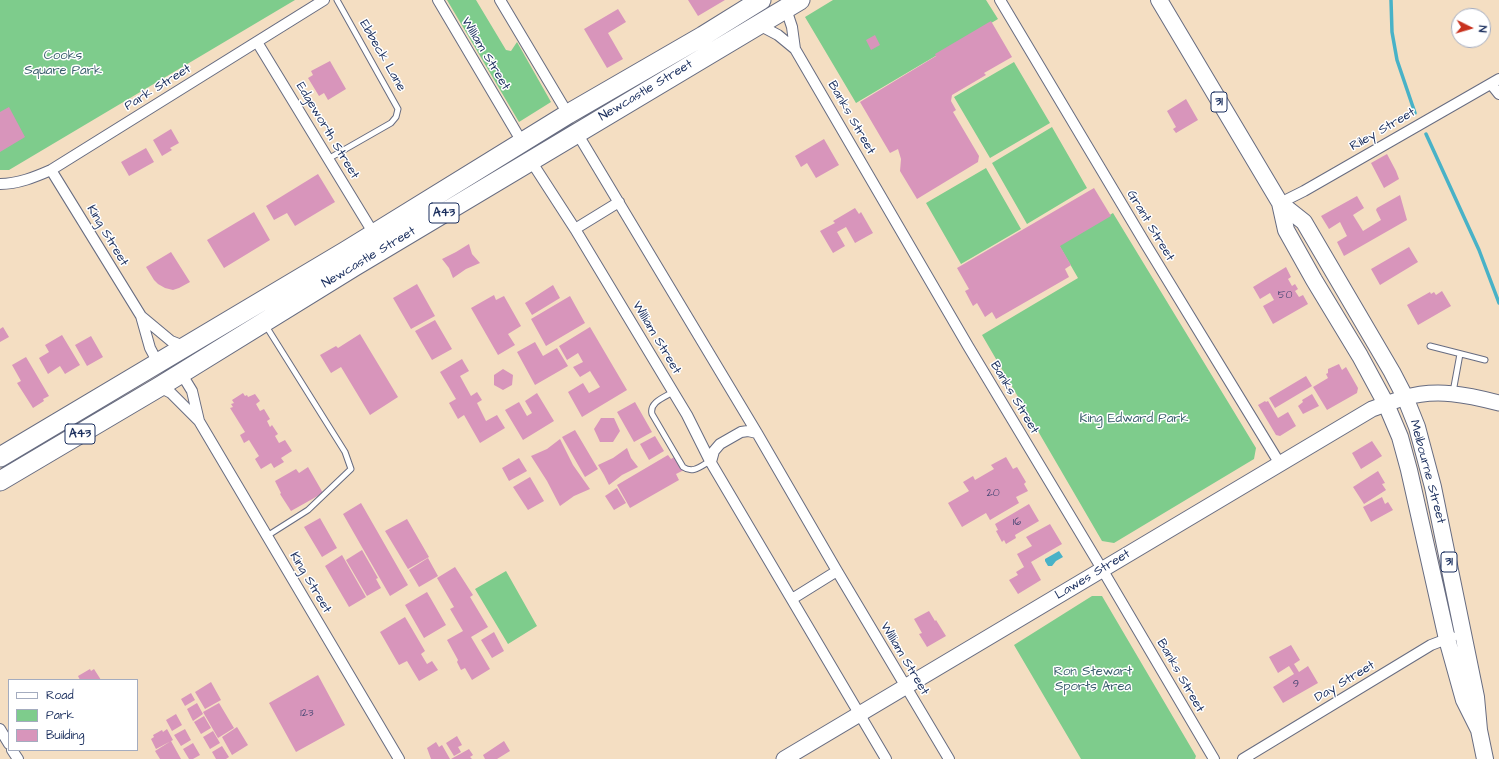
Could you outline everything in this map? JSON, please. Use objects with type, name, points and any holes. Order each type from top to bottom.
[{"type":"highway","name":"Newcastle Street","points":[[0,457],[374,234],[568,114],[703,36],[760,0]]},
{"type":"highway","points":[[760,0],[793,4]]},
{"type":"highway","name":"Newcastle Street","points":[[0,481],[159,387],[793,4]]},
{"type":"highway","points":[[158,363],[176,364],[184,362],[204,352],[219,350]]},
{"type":"highway","points":[[119,387],[139,383],[161,374],[181,373]]},
{"type":"main road","name":"Melbourne Street","points":[[1159,0],[1280,203],[1286,230],[1360,356],[1386,404],[1400,437],[1409,470],[1447,639],[1464,700],[1478,730]]},
{"type":"main road","name":"Melbourne Street","points":[[1280,203],[1304,222],[1392,372],[1405,397],[1417,427],[1430,472],[1464,634],[1476,697],[1478,730],[1485,759]]},
{"type":"main road","name":"Lawes Street","points":[[784,759],[1372,409],[1405,397],[1421,394],[1453,394],[1471,396],[1499,403]]},
{"type":"street","name":"Park Street","points":[[0,184],[16,182],[51,170],[324,0]]},
{"type":"street","name":"William Street","points":[[438,0],[522,142]]},
{"type":"street","points":[[500,0],[568,114]]},
{"type":"street","name":"Grant Street","points":[[1000,0],[1142,238],[1280,464]]},
{"type":"street","name":"Banks Street","points":[[793,4],[792,27],[795,49]]},
{"type":"street","name":"Banks Street","points":[[759,25],[778,35],[795,49],[968,346],[1214,759]]},
{"type":"street","name":"Edgeworth Street","points":[[257,42],[374,234]]},
{"type":"street","points":[[1495,81],[1499,94]]},
{"type":"street","name":"Riley Street","points":[[1280,203],[1304,191],[1495,81]]},
{"type":"street","name":"William Street","points":[[578,133],[949,759]]},
{"type":"street","name":"William Street","points":[[531,161],[575,229],[673,392],[710,462],[886,759]]},
{"type":"street","name":"King Street","points":[[51,170],[141,316],[150,348],[158,363]]},
{"type":"street","points":[[575,229],[619,202]]},
{"type":"street","name":"King Street","points":[[141,316],[172,341],[186,347]]},
{"type":"street","name":"King Street","points":[[181,373],[192,391],[199,421]]},
{"type":"street","name":"King Street","points":[[159,387],[174,396],[199,421],[399,759]]},
{"type":"street","points":[[710,462],[714,451],[720,444],[741,432],[748,431],[757,433]]},
{"type":"street","points":[[792,599],[837,571]]},
{"type":"street","name":"Day Street","points":[[1243,759],[1431,645],[1464,634]]},
{"type":"street","points":[[0,729],[8,742]]},
{"type":"lane","name":"Ebbeck Lane","points":[[328,159],[390,124],[396,116],[398,109],[337,0]]},
{"type":"lane","points":[[263,323],[345,452],[351,469],[308,510],[267,536]]},
{"type":"lane","points":[[1430,346],[1485,360]]},
{"type":"lane","points":[[1453,394],[1460,354]]},
{"type":"lane","points":[[673,392],[654,404],[652,414],[683,467],[693,470],[710,462]]},
{"type":"green space","name":"Cooks Square Park","points":[[0,0],[295,0],[9,170],[0,170]]},
{"type":"green space","points":[[447,0],[476,0],[506,50],[511,51],[517,42],[551,102],[519,122]]},
{"type":"green space","points":[[833,0],[986,0],[998,19],[856,103],[805,17]]},
{"type":"green space","points":[[1014,62],[1050,123],[990,158],[954,97]]},
{"type":"green space","points":[[1052,127],[1087,188],[1027,224],[992,163]]},
{"type":"green space","points":[[986,168],[1021,229],[961,264],[926,203]]},
{"type":"green space","name":"King Edward Park","points":[[1113,213],[1256,448],[1254,459],[1114,543],[1102,541],[982,335],[1078,278],[1059,245]]},
{"type":"green space","points":[[506,571],[537,626],[508,644],[475,589]]},
{"type":"green space","name":"Ron Stewart Sports Area","points":[[1092,596],[1102,596],[1196,756],[1195,759],[1081,759],[1014,645]]},
{"type":"water","points":[[1059,551],[1063,557],[1056,561],[1052,566],[1048,566],[1045,559]]},
{"type":"building","points":[[688,0],[725,0],[698,16]]},
{"type":"building","points":[[618,9],[626,22],[608,33],[623,59],[607,68],[584,29]]},
{"type":"building","points":[[991,21],[1012,57],[984,73],[986,75],[952,95],[951,101],[956,110],[953,112],[979,156],[978,162],[917,199],[900,171],[901,159],[898,149],[890,153],[860,102],[936,56],[935,54]]},
{"type":"building","points":[[875,35],[880,45],[871,50],[866,40]]},
{"type":"building","points":[[330,61],[346,89],[328,100],[324,93],[319,96],[308,78],[313,75],[311,71]]},
{"type":"building","points":[[1186,99],[1198,120],[1176,133],[1173,129],[1176,127],[1167,111]]},
{"type":"building","points":[[9,107],[25,137],[0,152],[0,112]]},
{"type":"building","points":[[171,129],[179,143],[170,148],[172,150],[162,156],[153,140]]},
{"type":"building","points":[[824,139],[839,165],[816,178],[807,163],[801,167],[795,156]]},
{"type":"building","points":[[146,148],[154,162],[129,176],[121,162]]},
{"type":"building","points":[[1387,154],[1399,179],[1384,188],[1371,163]]},
{"type":"building","points":[[318,174],[335,202],[295,226],[287,213],[274,220],[266,206]]},
{"type":"building","points":[[1094,188],[1111,216],[1060,246],[1071,265],[1065,269],[1069,277],[996,319],[992,312],[985,317],[977,303],[973,306],[965,291],[969,289],[957,268]]},
{"type":"building","points":[[1400,195],[1407,220],[1344,256],[1337,242],[1347,236],[1340,222],[1329,229],[1321,216],[1357,196],[1364,208],[1353,215],[1363,231],[1381,220],[1376,210],[1377,208]]},
{"type":"building","points":[[855,208],[859,214],[861,212],[873,233],[855,243],[846,227],[837,232],[845,246],[833,253],[820,231],[835,223],[833,221]]},
{"type":"building","points":[[254,212],[270,240],[224,268],[207,240]]},
{"type":"building","points":[[469,244],[472,254],[480,263],[466,269],[453,278],[449,268],[442,259]]},
{"type":"building","points":[[1409,247],[1418,262],[1380,285],[1371,269]]},
{"type":"building","points":[[171,252],[190,282],[173,290],[158,284],[146,267]]},
{"type":"building","points":[[1286,267],[1291,277],[1288,279],[1292,286],[1295,284],[1298,289],[1295,291],[1299,297],[1303,295],[1308,304],[1273,324],[1263,306],[1274,300],[1270,293],[1260,299],[1253,287]]},
{"type":"building","points":[[417,284],[435,316],[411,329],[393,298]]},
{"type":"building","points":[[553,285],[560,298],[532,315],[525,303]]},
{"type":"building","points":[[1442,291],[1451,306],[1418,325],[1407,305],[1430,292],[1431,294],[1434,292],[1436,295]]},
{"type":"building","points":[[494,295],[496,300],[504,296],[521,326],[508,334],[515,345],[498,355],[471,308]]},
{"type":"building","points":[[570,296],[585,323],[546,346],[531,319]]},
{"type":"building","points":[[435,320],[452,349],[432,360],[415,331]]},
{"type":"building","points":[[3,327],[9,337],[0,342],[0,329]]},
{"type":"building","points":[[590,327],[627,390],[582,417],[568,392],[583,383],[589,393],[600,387],[590,371],[580,377],[573,367],[583,362],[578,353],[567,360],[559,346]]},
{"type":"building","points":[[360,334],[398,397],[370,415],[341,367],[331,373],[320,355],[336,346],[338,348]]},
{"type":"building","points":[[62,335],[80,365],[65,374],[60,366],[48,374],[39,358],[49,352],[45,345]]},
{"type":"building","points":[[91,336],[103,357],[87,366],[75,345]]},
{"type":"building","points":[[535,342],[543,356],[557,348],[568,366],[535,385],[517,352]]},
{"type":"building","points":[[26,357],[49,396],[33,408],[17,383],[21,381],[12,365]]},
{"type":"building","points":[[462,359],[469,371],[460,376],[471,396],[477,392],[482,400],[477,403],[486,421],[497,415],[505,428],[480,443],[464,415],[458,419],[449,403],[456,399],[440,372]]},
{"type":"building","points":[[1339,364],[1342,370],[1346,367],[1358,388],[1357,393],[1327,410],[1313,387],[1328,378],[1326,374],[1328,373],[1328,369]]},
{"type":"building","points":[[503,369],[513,375],[512,385],[503,390],[494,385],[494,375]]},
{"type":"building","points":[[1306,376],[1312,386],[1275,408],[1269,398]]},
{"type":"building","points":[[243,393],[248,397],[255,394],[260,401],[256,404],[260,411],[264,409],[270,419],[267,421],[270,427],[272,425],[278,434],[275,436],[279,443],[285,440],[292,451],[281,458],[284,462],[274,468],[271,463],[261,469],[255,459],[259,456],[249,440],[244,443],[240,435],[245,432],[230,408],[233,407],[231,404],[234,403],[232,400]]},
{"type":"building","points":[[537,393],[554,421],[523,440],[505,410],[519,402],[527,416],[532,413],[525,401]]},
{"type":"building","points":[[1312,394],[1319,406],[1303,414],[1298,406],[1303,402],[1302,400]]},
{"type":"building","points":[[1268,401],[1278,418],[1288,412],[1296,426],[1280,436],[1276,435],[1258,405]]},
{"type":"building","points":[[635,402],[652,432],[634,442],[617,412]]},
{"type":"building","points":[[601,418],[614,418],[620,431],[613,442],[600,442],[594,429]]},
{"type":"building","points":[[575,430],[598,469],[585,477],[562,437]]},
{"type":"building","points":[[655,436],[664,451],[649,460],[640,444]]},
{"type":"building","points":[[560,439],[573,465],[590,489],[574,496],[560,506],[547,481],[531,456],[547,449]]},
{"type":"building","points":[[1372,441],[1382,456],[1361,469],[1352,453]]},
{"type":"building","points":[[627,448],[631,458],[638,467],[622,475],[609,485],[598,465],[613,458]]},
{"type":"building","points":[[668,455],[671,459],[676,456],[684,470],[676,474],[679,480],[630,508],[617,485]]},
{"type":"building","points":[[1006,457],[1013,469],[1017,467],[1026,482],[1024,484],[1028,491],[1016,497],[1019,503],[990,520],[986,513],[962,527],[948,503],[969,491],[963,482],[973,476],[975,480],[994,469],[991,465]]},
{"type":"building","points":[[519,458],[527,471],[509,481],[502,468]]},
{"type":"building","points":[[308,467],[323,493],[291,511],[280,494],[281,493],[275,481],[296,469],[299,473]]},
{"type":"building","points":[[1378,471],[1385,483],[1382,484],[1386,490],[1364,504],[1353,487]]},
{"type":"building","points":[[530,477],[544,501],[528,510],[513,487]]},
{"type":"building","points":[[617,488],[626,503],[614,510],[605,496]]},
{"type":"building","points":[[1382,497],[1385,504],[1388,502],[1393,510],[1371,522],[1363,507]]},
{"type":"building","points":[[361,503],[408,585],[390,596],[343,514]]},
{"type":"building","points":[[1029,504],[1039,521],[1015,535],[1016,538],[1006,544],[1004,540],[1002,542],[996,531],[998,530],[995,524]]},
{"type":"building","points":[[320,518],[337,548],[322,557],[304,527]]},
{"type":"building","points":[[407,519],[429,557],[408,569],[385,531]]},
{"type":"building","points":[[1050,524],[1062,544],[1031,562],[1041,580],[1018,594],[1009,580],[1018,575],[1016,572],[1024,567],[1017,554],[1032,546],[1026,537]]},
{"type":"building","points":[[362,550],[378,578],[376,579],[381,588],[367,596],[346,560]]},
{"type":"building","points":[[342,555],[366,597],[349,607],[325,566]]},
{"type":"building","points":[[428,558],[438,576],[419,587],[409,570]]},
{"type":"building","points":[[455,567],[473,595],[470,597],[488,627],[471,637],[490,669],[472,680],[465,668],[461,670],[457,662],[458,660],[447,640],[463,631],[450,609],[454,607],[437,578]]},
{"type":"building","points":[[427,592],[446,625],[424,638],[405,605]]},
{"type":"building","points":[[929,611],[946,636],[927,647],[919,634],[922,633],[914,619]]},
{"type":"building","points":[[405,617],[425,651],[421,654],[427,664],[432,661],[438,670],[419,681],[407,661],[399,665],[380,632]]},
{"type":"building","points":[[494,632],[504,651],[492,658],[481,640]]},
{"type":"building","points":[[1291,645],[1300,660],[1294,664],[1299,672],[1308,666],[1318,683],[1283,703],[1273,687],[1294,674],[1289,666],[1278,673],[1269,657]]},
{"type":"building","points":[[90,669],[91,671],[94,669],[100,679],[80,679],[78,676]]},
{"type":"building","points":[[318,675],[345,725],[296,752],[269,703]]},
{"type":"building","points":[[211,682],[221,700],[205,709],[195,692]]},
{"type":"building","points":[[191,693],[195,700],[185,706],[181,699]]},
{"type":"building","points":[[197,703],[203,714],[193,721],[187,709]]},
{"type":"building","points":[[219,703],[234,728],[218,738],[203,712]]},
{"type":"building","points":[[176,714],[182,725],[172,731],[166,720]]},
{"type":"building","points":[[204,716],[211,728],[201,734],[194,722]]},
{"type":"building","points":[[237,727],[248,745],[232,755],[222,737]]},
{"type":"building","points":[[167,729],[173,740],[156,749],[151,739],[154,737],[153,735]]},
{"type":"building","points":[[185,729],[191,740],[181,746],[174,735]]},
{"type":"building","points":[[213,731],[220,743],[210,749],[203,737]]},
{"type":"building","points":[[457,736],[462,745],[458,747],[461,752],[454,756],[446,743]]},
{"type":"building","points":[[171,741],[181,759],[160,759],[155,751]]},
{"type":"building","points":[[504,741],[510,751],[497,759],[485,759],[483,755]]},
{"type":"building","points":[[436,742],[439,747],[442,745],[450,759],[431,759],[427,748]]},
{"type":"building","points":[[193,743],[200,755],[193,759],[189,759],[183,749]]},
{"type":"building","points":[[222,746],[229,757],[226,759],[216,759],[212,752]]},
{"type":"building","points":[[469,749],[473,755],[470,757],[472,759],[451,759]]},
{"type":"waterway","points":[[1391,0],[1392,32],[1397,60],[1415,113]]},
{"type":"waterway","points":[[1426,134],[1479,250],[1499,303]]}]
